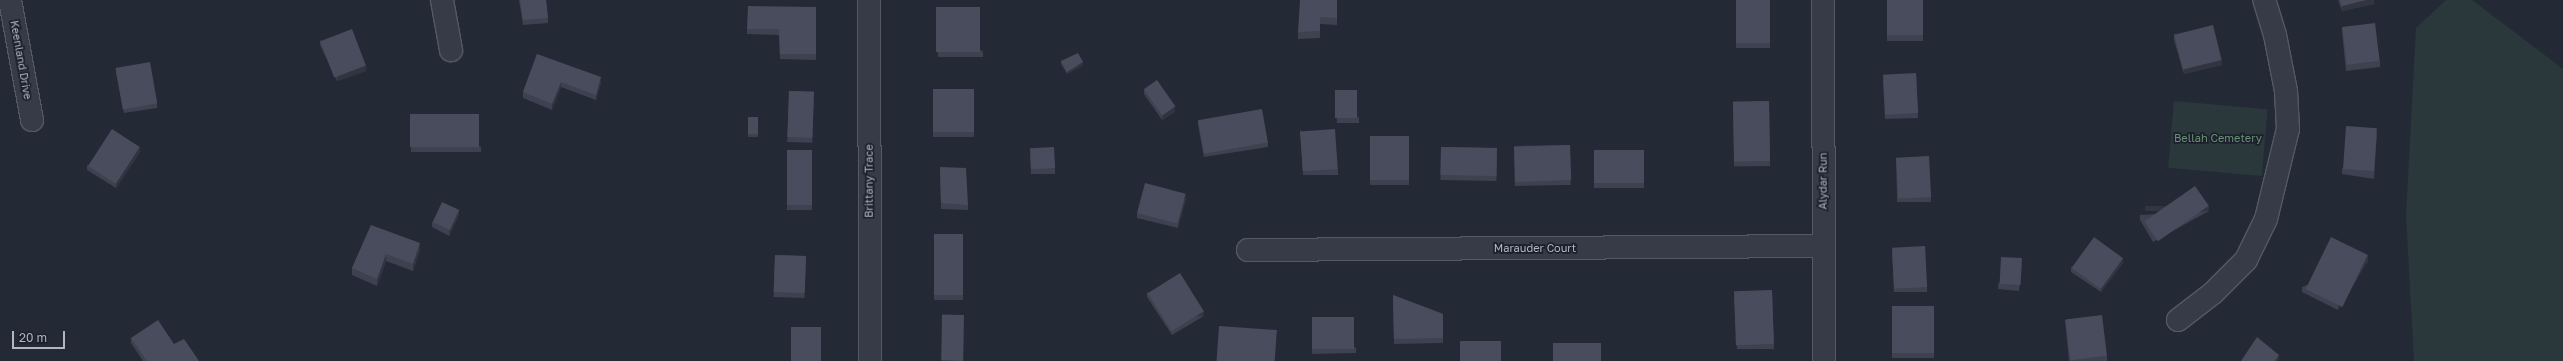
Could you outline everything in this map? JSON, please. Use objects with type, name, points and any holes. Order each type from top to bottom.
[{"type":"street","name":"Keenland Drive","points":[[10,0],[32,120]]},
{"type":"street","points":[[442,0],[451,50]]},
{"type":"street","name":"Brittany Trace","points":[[869,0],[870,361]]},
{"type":"street","name":"Alydar Run","points":[[1823,0],[1824,361]]},
{"type":"street","points":[[2178,320],[2214,293],[2246,260],[2266,219],[2288,129],[2286,90],[2275,35],[2264,0]]},
{"type":"street","name":"Marauder Court","points":[[1248,250],[1823,246]]},
{"type":"green space","points":[[2446,0],[2472,0],[2563,69],[2563,361],[2414,361],[2406,215],[2416,28]]},
{"type":"green space","name":"Bellah Cemetery","points":[[2174,101],[2268,109],[2262,176],[2168,168]]},
{"type":"building","points":[[520,0],[546,0],[548,18],[523,20]]},
{"type":"building","points":[[1300,0],[1337,0],[1337,18],[1320,17],[1320,31],[1298,32]]},
{"type":"building","points":[[1736,0],[1770,0],[1770,43],[1736,43]]},
{"type":"building","points":[[1887,0],[1923,0],[1923,35],[1887,35]]},
{"type":"building","points":[[2340,0],[2366,0],[2342,6]]},
{"type":"building","points":[[748,6],[816,7],[816,54],[780,54],[779,29],[747,29]]},
{"type":"building","points":[[936,7],[980,7],[980,52],[936,52]]},
{"type":"building","points":[[2375,23],[2380,61],[2347,65],[2342,27]]},
{"type":"building","points":[[2213,25],[2222,60],[2183,70],[2174,35]]},
{"type":"building","points":[[352,29],[366,65],[334,78],[320,41]]},
{"type":"building","points":[[1078,53],[1083,62],[1067,72],[1061,61]]},
{"type":"building","points":[[537,54],[601,77],[596,95],[561,82],[552,104],[523,92]]},
{"type":"building","points":[[150,62],[157,103],[123,109],[116,68]]},
{"type":"building","points":[[1916,73],[1918,113],[1885,115],[1883,75]]},
{"type":"building","points":[[1157,80],[1175,106],[1162,115],[1144,89]]},
{"type":"building","points":[[933,89],[974,89],[974,132],[933,132]]},
{"type":"building","points":[[1335,90],[1357,90],[1357,118],[1335,118]]},
{"type":"building","points":[[789,91],[814,92],[812,138],[787,137]]},
{"type":"building","points":[[1769,101],[1770,161],[1734,162],[1733,102]]},
{"type":"building","points":[[1262,109],[1268,142],[1204,154],[1198,120]]},
{"type":"building","points":[[410,114],[479,114],[479,147],[410,147]]},
{"type":"building","points":[[748,117],[758,117],[758,134],[748,134]]},
{"type":"building","points":[[2346,126],[2377,128],[2374,171],[2343,169]]},
{"type":"building","points":[[112,129],[140,147],[116,184],[88,166]]},
{"type":"building","points":[[1335,129],[1338,169],[1303,171],[1300,131]]},
{"type":"building","points":[[1370,136],[1409,136],[1409,180],[1370,180]]},
{"type":"building","points":[[1570,145],[1571,180],[1515,182],[1514,147]]},
{"type":"building","points":[[1054,147],[1055,168],[1031,169],[1030,148]]},
{"type":"building","points":[[1441,147],[1497,148],[1497,176],[1441,175]]},
{"type":"building","points":[[787,150],[812,150],[812,205],[787,205]]},
{"type":"building","points":[[1594,150],[1644,150],[1644,183],[1594,183]]},
{"type":"building","points":[[1929,156],[1931,197],[1898,199],[1896,158]]},
{"type":"building","points":[[940,167],[966,168],[968,205],[941,203]]},
{"type":"building","points":[[1145,183],[1186,194],[1178,224],[1137,213]]},
{"type":"building","points":[[2195,186],[2209,206],[2158,241],[2144,222]]},
{"type":"building","points":[[442,202],[459,210],[450,230],[433,222]]},
{"type":"building","points":[[371,225],[420,243],[413,264],[386,254],[377,279],[352,268]]},
{"type":"building","points":[[934,234],[963,234],[963,295],[934,295]]},
{"type":"building","points":[[2094,237],[2123,258],[2101,289],[2072,268]]},
{"type":"building","points":[[2331,237],[2368,255],[2342,307],[2306,289]]},
{"type":"building","points":[[1925,246],[1927,287],[1894,289],[1892,248]]},
{"type":"building","points":[[775,255],[806,256],[805,293],[774,292]]},
{"type":"building","points":[[2001,257],[2022,258],[2021,285],[2000,284]]},
{"type":"building","points":[[1180,273],[1204,311],[1172,331],[1148,293]]},
{"type":"building","points":[[1772,290],[1774,344],[1736,345],[1734,291]]},
{"type":"building","points":[[1393,295],[1443,314],[1443,338],[1394,339]]},
{"type":"building","points":[[1892,306],[1934,306],[1934,353],[1892,353]]},
{"type":"building","points":[[942,315],[964,315],[963,361],[941,361]]},
{"type":"building","points":[[2102,315],[2107,356],[2070,360],[2065,320]]},
{"type":"building","points":[[1312,317],[1354,317],[1354,349],[1312,349]]},
{"type":"building","points":[[158,320],[174,344],[184,339],[199,361],[147,361],[131,338]]},
{"type":"building","points":[[1219,326],[1277,330],[1275,361],[1217,361]]},
{"type":"building","points":[[791,327],[821,327],[821,361],[791,361]]},
{"type":"building","points":[[2257,337],[2279,355],[2275,361],[2241,361]]},
{"type":"building","points":[[1460,341],[1501,341],[1501,361],[1460,361]]},
{"type":"building","points":[[1553,343],[1601,343],[1601,361],[1553,361]]}]
